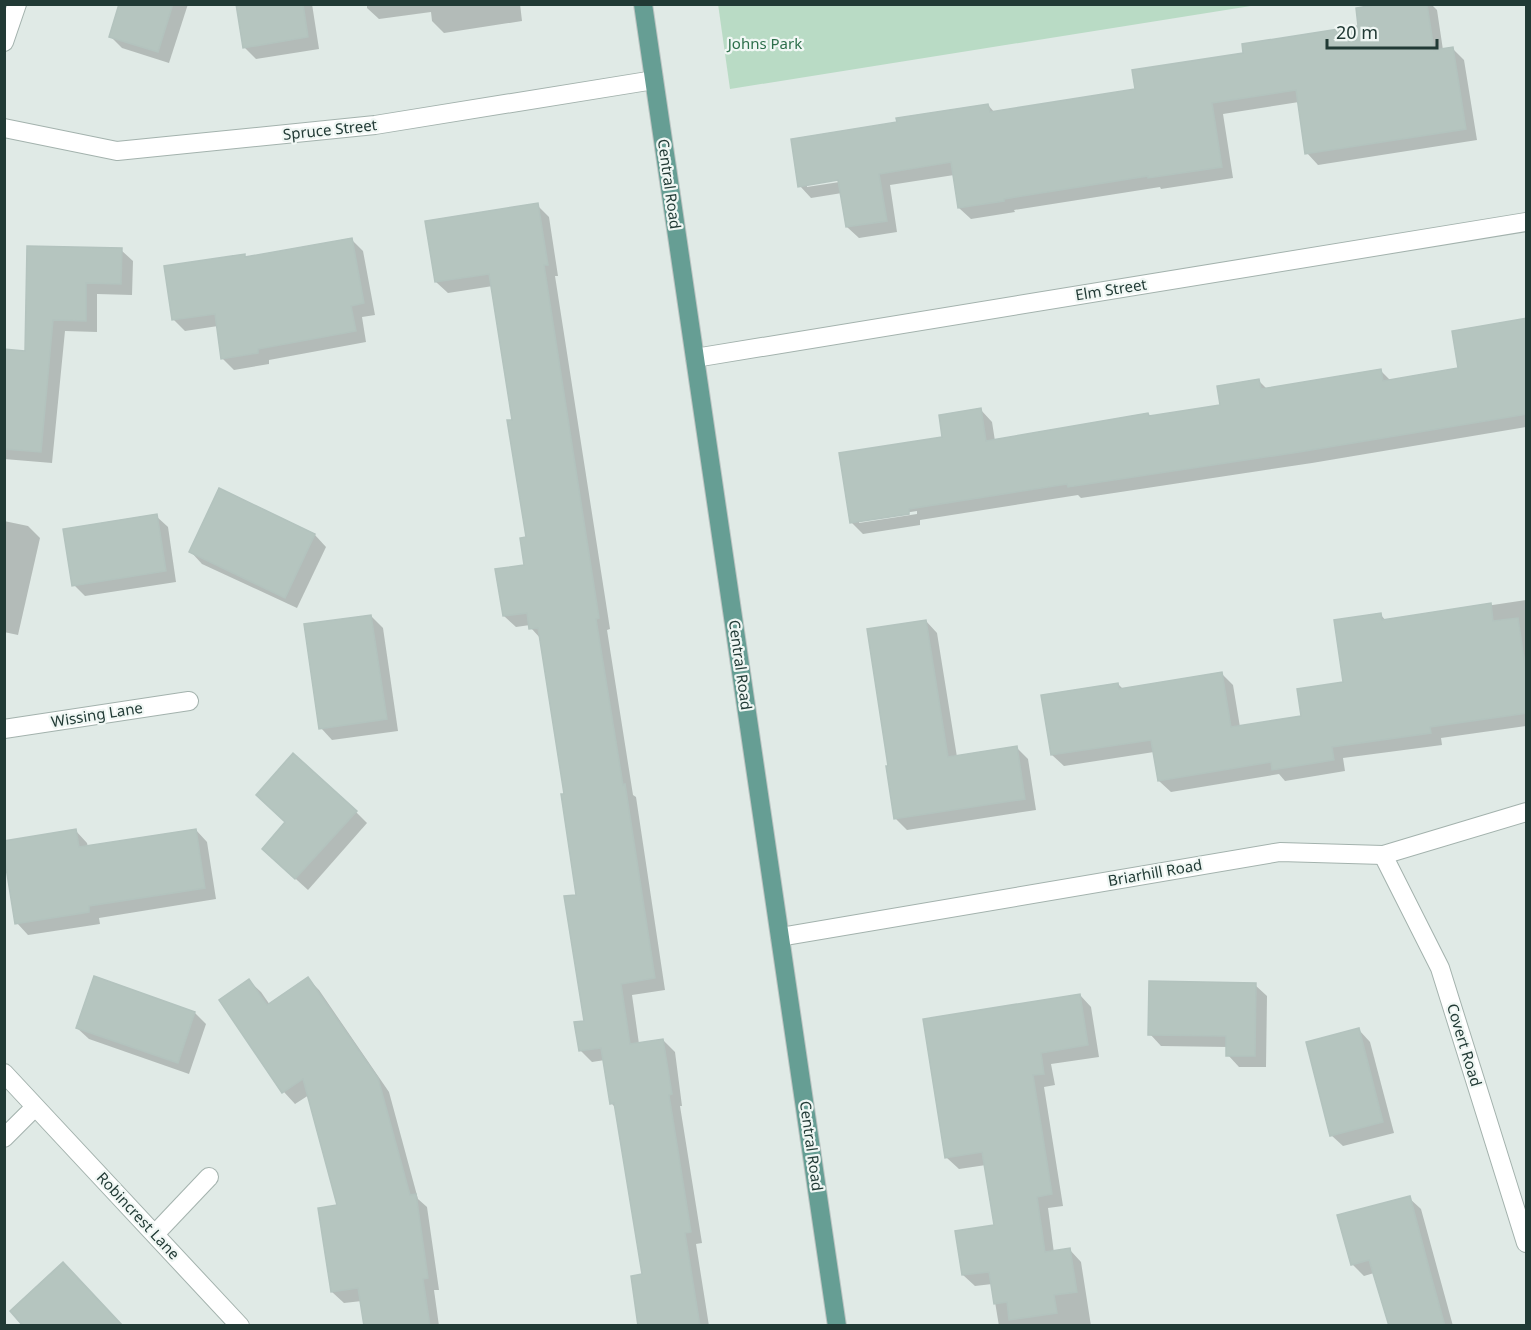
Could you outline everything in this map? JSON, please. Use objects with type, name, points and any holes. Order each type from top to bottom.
[{"type":"main road","name":"Central Road","points":[[643,4],[837,1326]]},
{"type":"street","points":[[4,42],[17,4]]},
{"type":"street","name":"Spruce Street","points":[[4,128],[117,151],[375,125],[654,80]]},
{"type":"street","name":"Elm Street","points":[[694,358],[1527,222]]},
{"type":"street","name":"Wissing Lane","points":[[4,729],[189,701]]},
{"type":"street","name":"Briarhill Road","points":[[780,937],[1280,852],[1383,855],[1527,812]]},
{"type":"street","name":"Covert Road","points":[[1383,855],[1440,969],[1527,1243]]},
{"type":"street","name":"Robincrest Lane","points":[[4,1073],[240,1326]]},
{"type":"street","points":[[4,1138],[35,1107]]},
{"type":"street","points":[[155,1234],[209,1177]]},
{"type":"green space","name":"Johns Park","points":[[718,4],[1257,4],[1257,5],[730,89]]},
{"type":"building","points":[[119,4],[173,4],[158,52],[109,37]]},
{"type":"building","points":[[236,4],[303,4],[308,37],[243,48]]},
{"type":"building","points":[[1379,4],[1427,4],[1434,50],[1453,47],[1466,129],[1305,154],[1296,90],[1212,103],[1222,167],[1148,178],[1148,176],[958,208],[951,162],[879,174],[887,221],[846,227],[838,180],[798,187],[791,139],[897,122],[896,118],[988,104],[990,112],[1135,89],[1132,70],[1243,53],[1242,44],[1358,26],[1356,8]]},
{"type":"building","points":[[538,203],[548,265],[544,265],[599,618],[596,619],[623,785],[625,784],[655,978],[621,984],[630,1044],[663,1039],[672,1094],[669,1095],[691,1232],[685,1233],[700,1326],[638,1326],[631,1276],[642,1274],[614,1103],[610,1104],[601,1048],[579,1051],[574,1022],[584,1021],[564,896],[576,895],[561,794],[564,794],[538,628],[529,629],[527,613],[503,616],[495,569],[524,565],[520,538],[526,537],[507,420],[512,420],[489,274],[435,282],[425,221]]},
{"type":"building","points":[[352,238],[364,303],[351,306],[356,331],[258,349],[258,353],[221,359],[215,314],[172,320],[164,266],[245,254],[245,257]]},
{"type":"building","points":[[27,246],[122,248],[121,284],[86,283],[86,321],[53,320],[41,452],[4,449],[4,349],[25,351]]},
{"type":"building","points":[[1527,318],[1527,414],[1299,452],[1068,487],[1067,484],[909,509],[909,514],[850,523],[839,453],[942,437],[939,415],[981,408],[986,441],[1148,413],[1149,416],[1220,405],[1217,386],[1259,379],[1261,389],[1381,369],[1383,381],[1458,368],[1452,331]]},
{"type":"building","points":[[219,488],[315,534],[285,598],[189,552]]},
{"type":"building","points":[[157,514],[166,571],[72,586],[63,529]]},
{"type":"building","points":[[1491,603],[1493,621],[1518,618],[1527,679],[1527,713],[1430,727],[1431,733],[1332,747],[1334,760],[1272,770],[1271,762],[1158,781],[1151,740],[1051,755],[1041,695],[1118,683],[1119,689],[1222,672],[1231,727],[1301,716],[1297,689],[1343,682],[1334,620],[1381,613],[1382,620]]},
{"type":"building","points":[[371,615],[387,719],[319,729],[304,624]]},
{"type":"building","points":[[926,620],[948,757],[1017,746],[1025,799],[894,819],[867,629]]},
{"type":"building","points":[[293,753],[357,811],[295,879],[262,849],[285,822],[256,795]]},
{"type":"building","points":[[76,829],[79,847],[196,829],[205,888],[89,906],[89,912],[15,924],[4,855],[4,841]]},
{"type":"building","points":[[94,976],[195,1012],[178,1063],[76,1028]]},
{"type":"building","points":[[308,977],[378,1078],[410,1195],[416,1194],[428,1278],[423,1279],[430,1326],[364,1326],[358,1288],[331,1292],[318,1208],[337,1205],[303,1079],[282,1093],[219,1000],[249,979],[267,1005]]},
{"type":"building","points":[[1149,981],[1256,983],[1255,1056],[1226,1056],[1226,1036],[1148,1035]]},
{"type":"building","points":[[1080,994],[1088,1045],[1041,1053],[1044,1074],[1033,1075],[1052,1194],[1037,1197],[1045,1252],[1070,1248],[1077,1292],[1054,1295],[1057,1313],[1009,1320],[1007,1302],[994,1304],[989,1272],[962,1275],[955,1231],[994,1225],[982,1152],[945,1158],[923,1019]]},
{"type":"building","points":[[1359,1028],[1383,1122],[1330,1136],[1306,1042]]},
{"type":"building","points":[[1410,1196],[1445,1326],[1389,1326],[1369,1260],[1351,1265],[1337,1215]]},
{"type":"building","points":[[63,1262],[123,1326],[23,1326],[10,1311]]}]
